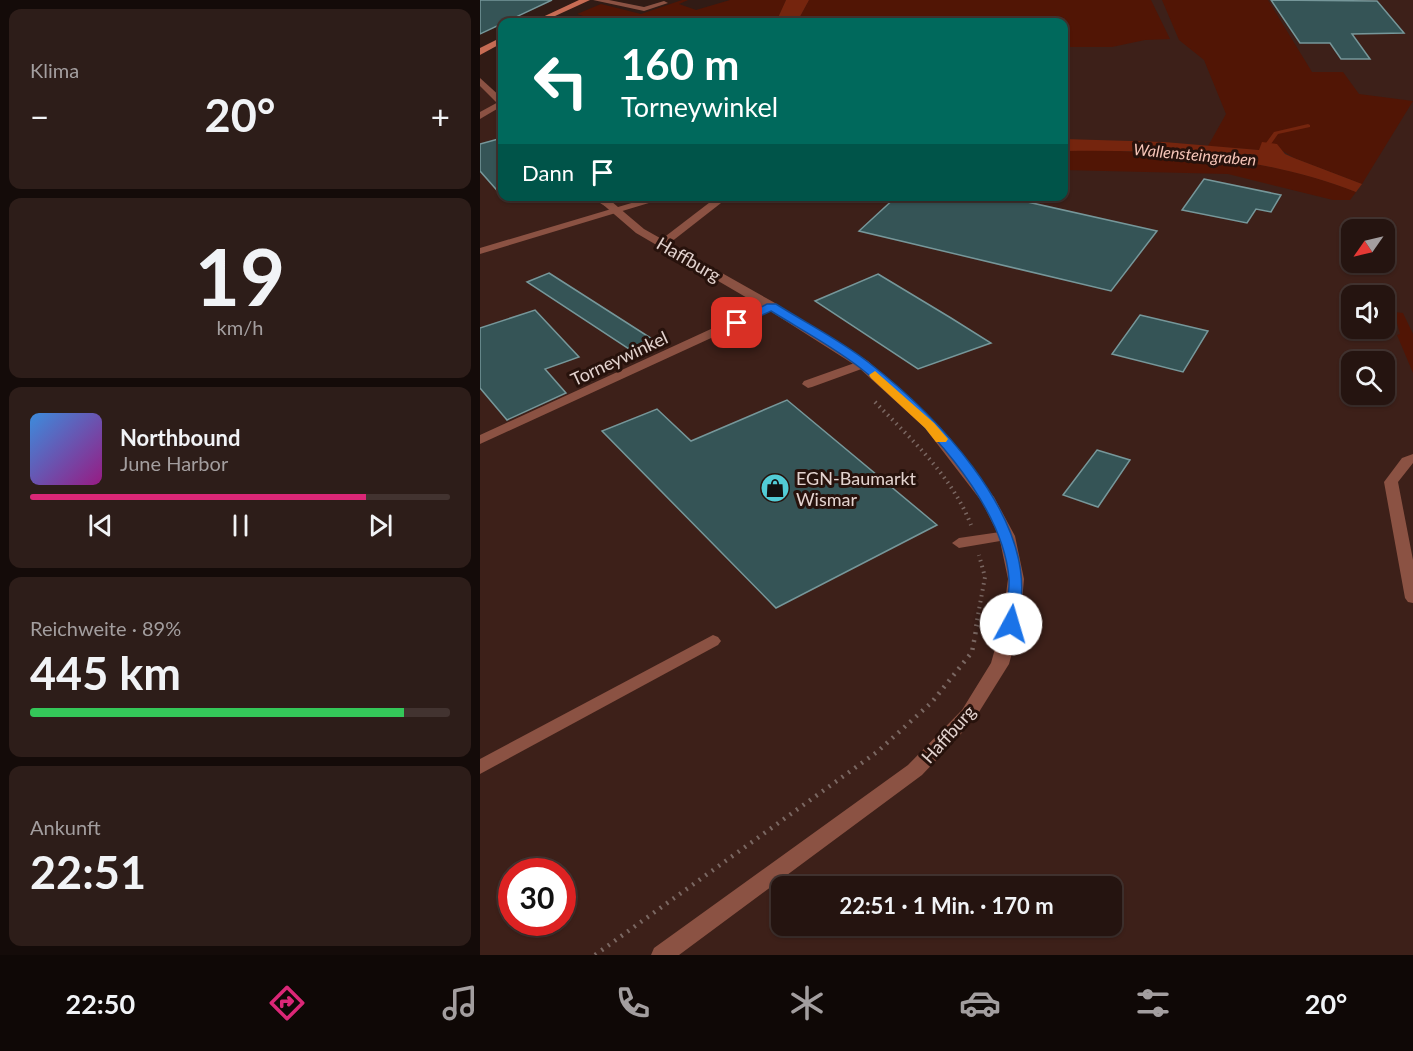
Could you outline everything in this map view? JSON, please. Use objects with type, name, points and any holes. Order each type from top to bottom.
[{"type":"street","points":[[545,18],[586,0]]},
{"type":"street","points":[[480,52],[498,42]]},
{"type":"street","points":[[480,81],[498,99]]},
{"type":"street","name":"Haffburg","points":[[606,204],[662,244],[771,306],[863,364],[930,425],[990,500],[1007,536],[1016,579],[1011,624],[1000,664],[968,715],[915,770],[662,955]]},
{"type":"street","name":"Torneywinkel","points":[[480,440],[771,306]]},
{"type":"lane","points":[[597,0],[644,9],[664,3]]},
{"type":"lane","points":[[480,116],[498,105]]},
{"type":"lane","points":[[480,251],[606,204],[629,201]]},
{"type":"lane","points":[[662,244],[718,201]]},
{"type":"lane","points":[[808,384],[863,364]]},
{"type":"lane","points":[[1413,458],[1407,461],[1391,482],[1413,598]]},
{"type":"lane","points":[[959,543],[1007,536]]},
{"type":"lane","points":[[480,767],[712,641]]},
{"type":"path","points":[[595,955],[877,753],[932,702],[972,652],[985,577],[966,509],[920,449],[843,370]]},
{"type":"shaded area","points":[[682,0],[688,0],[679,4],[696,10],[730,0],[786,0],[778,18],[589,18],[577,14],[601,4],[641,14]]},
{"type":"shaded area","points":[[797,0],[1413,0],[1413,955],[480,955],[480,81],[498,100],[498,201],[1068,201],[1068,18],[788,18]]},
{"type":"shaded area","points":[[809,0],[1151,0],[1170,39],[1145,40],[1112,47],[1068,47],[1068,18],[799,18]]},
{"type":"shaded area","points":[[1162,0],[1268,0],[1312,72],[1343,72],[1359,94],[1413,101],[1362,184],[1294,158],[1278,148],[1262,147],[1259,150],[1208,146],[1226,114],[1204,60],[1179,40]]},
{"type":"shaded area","points":[[1068,151],[1163,153],[1228,160],[1292,172],[1356,192],[1350,200],[1333,200],[1228,174],[1068,170]]},
{"type":"shaded area","points":[[1395,312],[1403,313],[1413,334],[1413,373],[1397,335],[1400,334]]},
{"type":"water","points":[[786,0],[809,0],[799,18],[778,18]]},
{"type":"water","name":"Wallensteingraben","points":[[1068,139],[1164,142],[1259,150],[1262,142],[1277,144],[1285,154],[1362,184],[1356,192],[1285,170],[1212,157],[1068,151]]},
{"type":"building","points":[[480,0],[552,0],[514,18],[498,18],[498,26],[480,34]]},
{"type":"building","points":[[1271,0],[1377,1],[1404,33],[1352,34],[1370,59],[1341,59],[1330,43],[1300,43]]},
{"type":"building","points":[[498,139],[498,191],[480,171],[480,144]]},
{"type":"building","points":[[1204,179],[1281,195],[1271,212],[1256,209],[1247,223],[1182,210]]},
{"type":"building","points":[[892,201],[1023,201],[1157,231],[1111,291],[859,231]]},
{"type":"building","points":[[549,273],[660,344],[638,355],[527,282]]},
{"type":"building","points":[[878,274],[991,343],[918,369],[815,301]]},
{"type":"building","points":[[535,310],[579,357],[545,369],[566,393],[507,420],[480,388],[480,328]]},
{"type":"building","points":[[1140,315],[1208,331],[1183,372],[1112,354]]},
{"type":"building","name":"EGN-Baumarkt Wismar","points":[[787,400],[937,525],[776,608],[602,431],[657,409],[691,441]]},
{"type":"building","points":[[1097,450],[1130,460],[1098,507],[1063,495]]},
{"type":"waterway","points":[[1269,143],[1276,133],[1308,126]]},
{"type":"slow traffic","points":[[875,375],[930,425],[941,439]]},
{"type":"place","name":"EGN-Baumarkt Wismar","points":[[775,488]]},
{"type":"route","points":[[737,323],[771,306],[863,364],[930,425],[990,500],[1007,536],[1016,579],[1011,624]]}]
